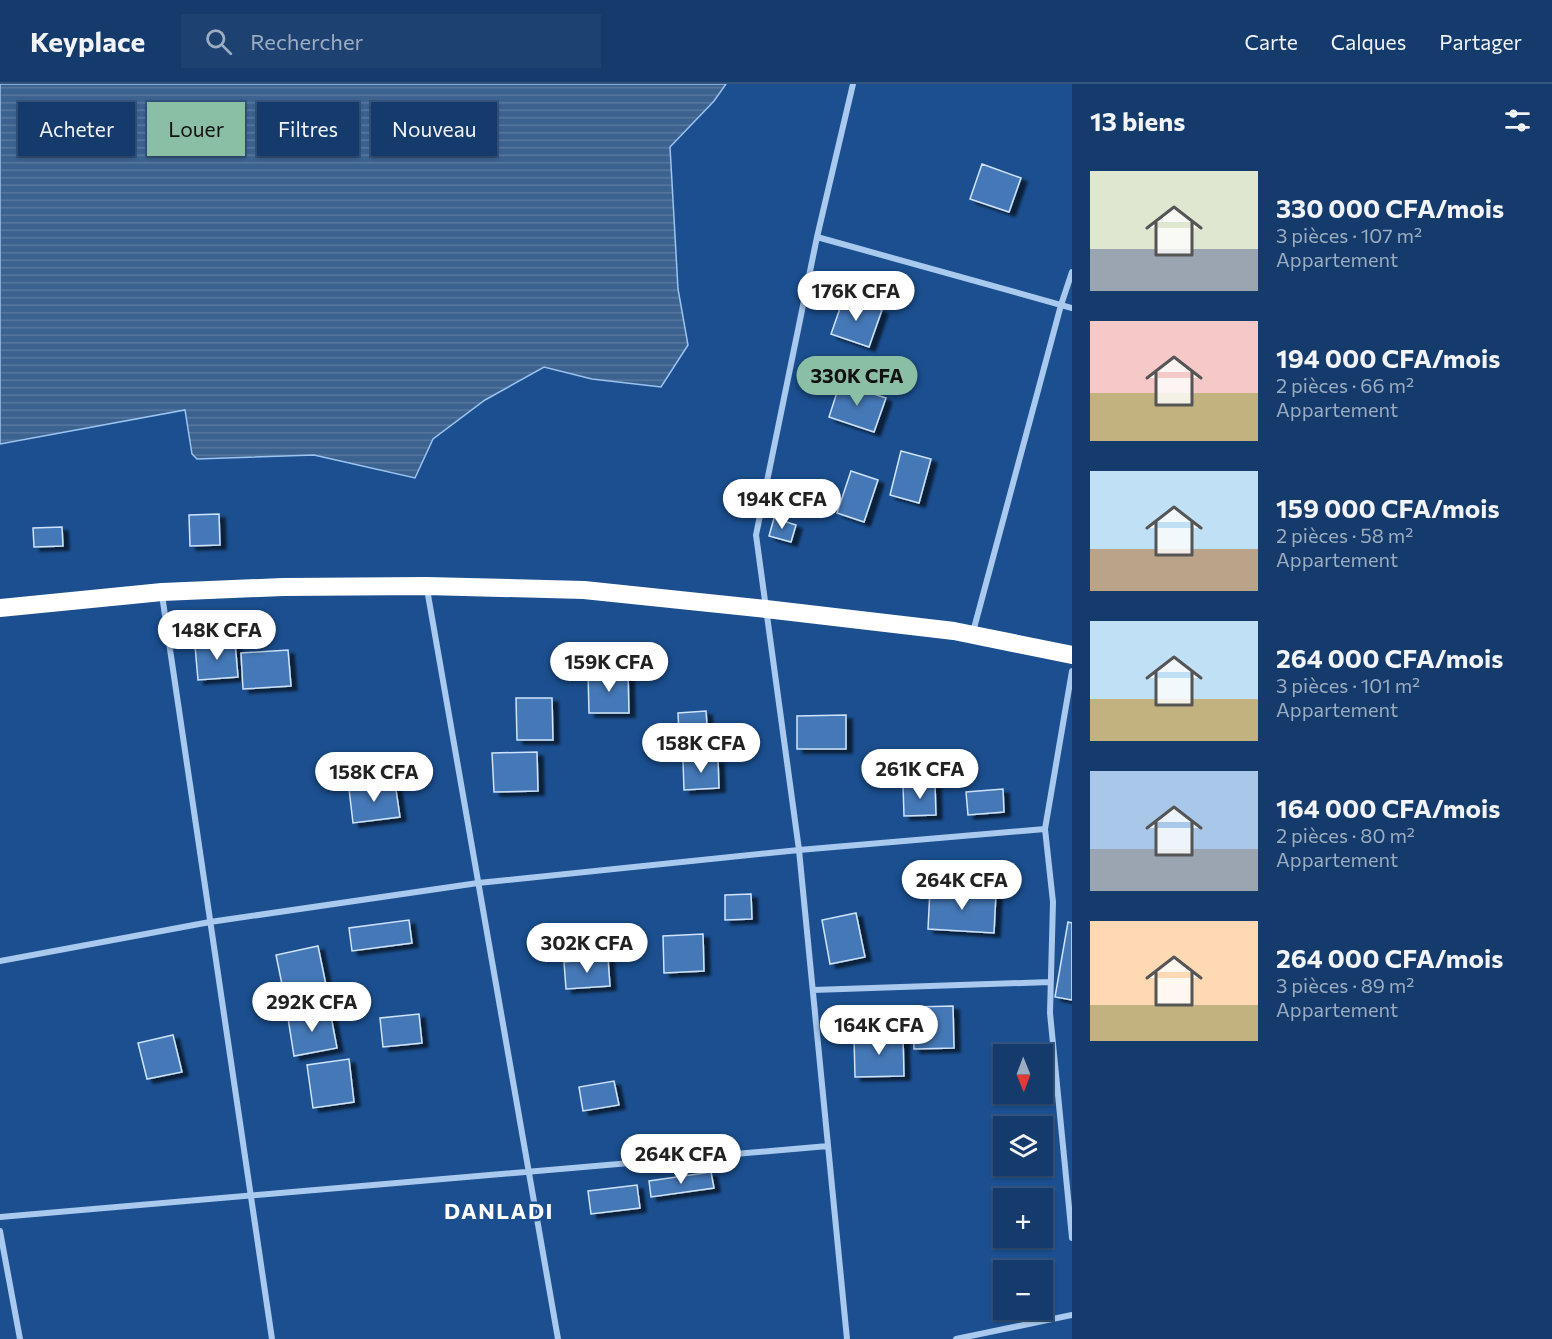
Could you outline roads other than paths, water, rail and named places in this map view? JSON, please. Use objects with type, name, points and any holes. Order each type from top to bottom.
[{"type":"highway","points":[[0,608],[162,592],[283,587],[426,586],[584,590],[766,609],[972,635],[1072,656]]},
{"type":"street","points":[[847,1339],[799,850],[756,535],[817,237],[853,84]]},
{"type":"street","points":[[817,237],[1072,308]]},
{"type":"street","points":[[972,635],[1061,305],[1072,272]]},
{"type":"street","points":[[426,586],[558,1339]]},
{"type":"street","points":[[162,592],[272,1339]]},
{"type":"street","points":[[1072,671],[1045,829],[1053,902],[1050,1013],[1072,1238]]},
{"type":"street","points":[[0,961],[210,921],[478,883],[799,850],[1045,829]]},
{"type":"street","points":[[813,990],[1050,982]]},
{"type":"street","points":[[0,1216],[828,1146]]},
{"type":"street","points":[[0,1231],[20,1339]]},
{"type":"street","points":[[956,1339],[1072,1315]]},
{"type":"water","points":[[0,84],[726,84],[714,101],[670,147],[678,289],[688,345],[661,387],[592,379],[544,367],[485,400],[433,439],[415,478],[314,455],[197,459],[192,454],[185,410],[0,444]]},
{"type":"district","name":"DANLADI","points":[[499,1210]]}]
